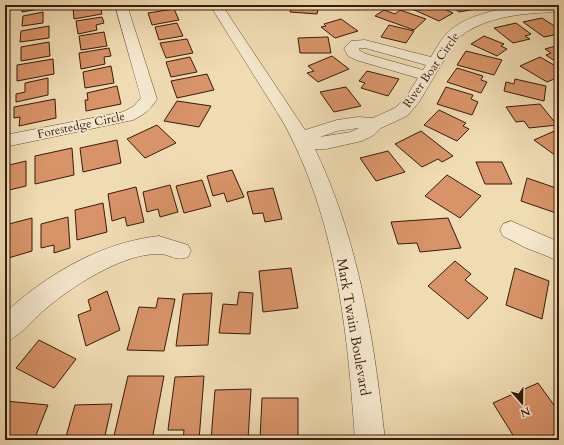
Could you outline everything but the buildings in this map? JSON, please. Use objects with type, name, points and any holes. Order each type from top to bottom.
[{"type":"street","name":"Forestedge Circle","points":[[5,141],[127,116],[140,110],[149,99],[121,5]]},
{"type":"street","name":"Mark Twain Boulevard","points":[[216,5],[292,122],[302,141],[320,184],[345,264],[359,338],[370,440]]},
{"type":"street","name":"River Boat Circle","points":[[302,141],[310,143],[326,143],[356,137],[368,132],[375,124],[393,116],[406,107],[453,34],[467,24],[520,12],[559,8]]},
{"type":"street","points":[[426,76],[361,57],[353,53],[351,48],[356,44],[365,44],[435,63]]},
{"type":"street","points":[[512,230],[532,241],[559,252]]},
{"type":"street","points":[[10,317],[42,298],[72,277],[119,254],[133,249],[159,245],[180,251]]}]
